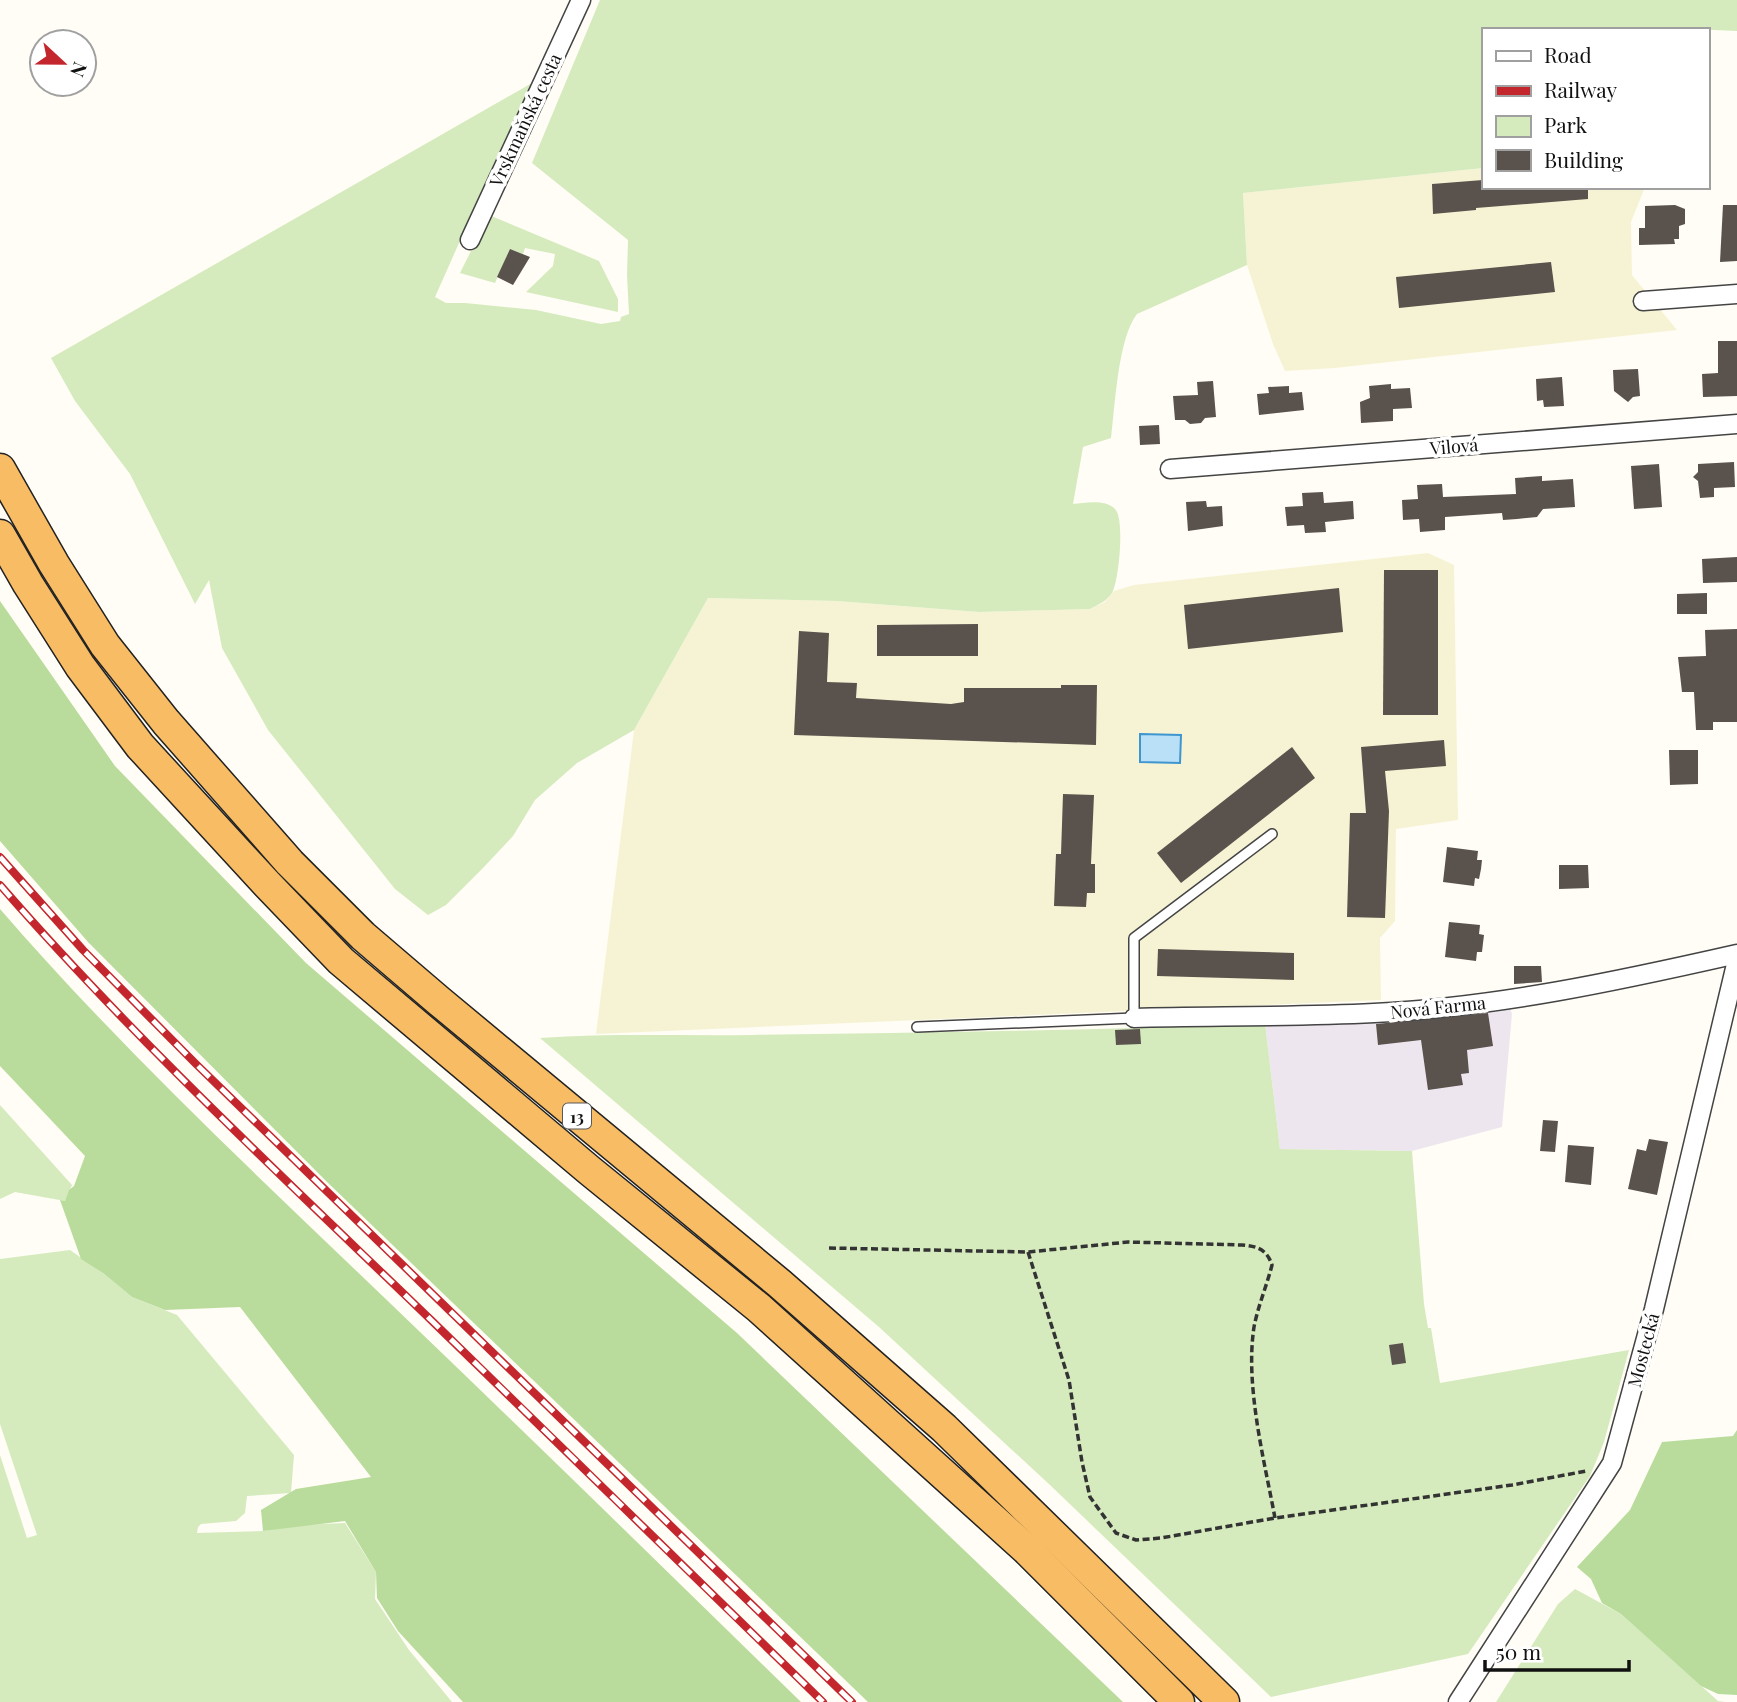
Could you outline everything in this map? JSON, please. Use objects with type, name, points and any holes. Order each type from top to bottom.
[{"type":"highway","name":"13","points":[[0,469],[54,564],[105,645],[166,722],[308,881],[363,936],[779,1283],[944,1428],[1224,1702]]},
{"type":"highway","name":"13","points":[[0,535],[27,584],[80,666],[140,746],[341,961],[769,1317],[1026,1549],[1179,1702]]},
{"type":"street","name":"Vrskmaňská cesta","points":[[470,240],[581,0]]},
{"type":"street","points":[[1643,301],[1737,294]]},
{"type":"street","name":"Vilová","points":[[1170,469],[1737,424]]},
{"type":"street","name":"Nová Farma","points":[[1134,1018],[1375,1013],[1467,1004],[1633,978],[1737,954]]},
{"type":"street","name":"Mostecká","points":[[1458,1702],[1612,1463],[1654,1309],[1737,961]]},
{"type":"lane","points":[[1134,1018],[1134,938],[1272,834]]},
{"type":"lane","name":"Nová Farma","points":[[916,1027],[1134,1018]]},
{"type":"path","points":[[829,1248],[1028,1252],[1128,1242],[1258,1247],[1269,1256],[1272,1265],[1254,1327],[1255,1410],[1275,1518]]},
{"type":"path","points":[[1028,1252],[1069,1380],[1090,1497],[1116,1533],[1136,1540],[1512,1485],[1582,1472],[1612,1463]]},
{"type":"shaded area","points":[[1482,168],[1482,189],[1644,189],[1631,222],[1632,275],[1677,330],[1335,368],[1285,371],[1273,344],[1247,265],[1243,193]]},
{"type":"shaded area","points":[[1428,553],[1454,565],[1458,820],[1396,829],[1395,921],[1380,938],[1381,1000],[596,1034],[634,730],[708,598],[837,601],[979,612],[1090,609],[1105,602],[1114,591],[1134,585]]},
{"type":"shaded area","points":[[1509,1005],[1512,1014],[1502,1127],[1412,1151],[1280,1149],[1265,1023]]},
{"type":"green space","points":[[600,0],[1737,0],[1737,31],[1709,28],[1482,28],[1482,168],[1243,193],[1247,265],[1137,314],[1121,355],[1111,438],[1083,447],[1073,504],[1095,502],[1111,506],[1118,515],[1120,524],[1119,564],[1115,586],[1102,603],[1090,609],[979,612],[837,601],[708,598],[634,730],[577,763],[535,800],[513,836],[446,905],[428,915],[395,889],[268,730],[222,648],[209,580],[195,604],[130,474],[75,401],[51,358],[546,75],[459,243],[435,297],[446,303],[536,310],[601,324],[620,321],[621,317],[629,314],[628,240],[532,163]]},
{"type":"green space","points":[[489,215],[599,261],[618,299],[618,312],[526,292],[553,266],[555,254],[525,248],[523,254],[510,249],[495,283],[460,273]]},
{"type":"green space","points":[[0,601],[115,766],[306,963],[737,1333],[1123,1702],[868,1702],[326,1181],[88,942],[0,841]]},
{"type":"green space","points":[[0,909],[152,1072],[801,1702],[463,1702],[398,1631],[377,1598],[376,1572],[345,1521],[263,1531],[261,1510],[296,1489],[371,1477],[240,1307],[165,1310],[132,1297],[81,1259],[60,1200],[65,1201],[69,1190],[74,1186],[85,1156],[0,1066]]},
{"type":"green space","points":[[1265,1023],[1280,1149],[1412,1151],[1424,1304],[1440,1383],[1629,1350],[1604,1442],[1590,1476],[1468,1654],[1271,1697],[1050,1485],[879,1327],[540,1038],[1009,1031]]},
{"type":"green space","points":[[0,1105],[72,1185],[65,1201],[15,1192],[0,1199]]},
{"type":"green space","points":[[70,1250],[132,1297],[177,1315],[294,1455],[291,1493],[247,1496],[245,1513],[236,1521],[201,1524],[197,1533],[263,1531],[300,1525],[345,1523],[376,1572],[375,1599],[409,1650],[452,1702],[0,1702],[0,1455],[27,1538],[37,1535],[0,1424],[0,1259]]},
{"type":"green space","points":[[1737,1430],[1737,1695],[1718,1694],[1701,1686],[1621,1614],[1602,1603],[1591,1579],[1577,1567],[1630,1510],[1662,1442],[1733,1436]]},
{"type":"green space","points":[[1575,1589],[1621,1614],[1718,1701],[1725,1702],[1496,1702],[1558,1604]]},
{"type":"water","points":[[1140,734],[1181,735],[1180,763],[1140,762]]},
{"type":"building","points":[[1482,180],[1482,189],[1588,189],[1588,199],[1433,214],[1432,184]]},
{"type":"building","points":[[1675,205],[1685,209],[1685,224],[1679,226],[1679,239],[1674,239],[1675,244],[1639,245],[1639,228],[1645,228],[1645,206]]},
{"type":"building","points":[[1723,205],[1737,205],[1737,261],[1720,262]]},
{"type":"building","points":[[510,249],[530,257],[513,285],[497,277]]},
{"type":"building","points":[[1551,262],[1555,292],[1399,308],[1396,277]]},
{"type":"building","points":[[1718,341],[1737,341],[1737,396],[1703,397],[1702,374],[1718,373]]},
{"type":"building","points":[[1638,369],[1640,396],[1633,397],[1628,402],[1614,391],[1613,370]]},
{"type":"building","points":[[1562,377],[1564,406],[1544,407],[1543,400],[1537,401],[1536,379]]},
{"type":"building","points":[[1213,381],[1216,417],[1190,424],[1185,420],[1175,420],[1173,396],[1198,395],[1197,382]]},
{"type":"building","points":[[1391,384],[1391,389],[1410,388],[1412,408],[1393,409],[1393,421],[1361,423],[1360,402],[1370,398],[1369,386]]},
{"type":"building","points":[[1289,386],[1289,393],[1302,392],[1304,410],[1259,415],[1257,394],[1269,393],[1268,387]]},
{"type":"building","points":[[1159,425],[1160,444],[1140,445],[1139,426]]},
{"type":"building","points":[[1734,462],[1735,487],[1714,488],[1714,497],[1700,498],[1698,481],[1693,477],[1698,472],[1698,464]]},
{"type":"building","points":[[1659,464],[1662,507],[1634,509],[1631,466]]},
{"type":"building","points":[[1542,476],[1542,481],[1573,479],[1575,507],[1543,509],[1537,517],[1517,519],[1503,520],[1502,513],[1445,517],[1445,530],[1420,532],[1419,519],[1403,520],[1402,500],[1418,499],[1417,485],[1442,484],[1443,497],[1516,494],[1515,478]]},
{"type":"building","points":[[1323,492],[1324,503],[1353,501],[1354,519],[1325,522],[1326,532],[1305,533],[1304,525],[1287,526],[1285,507],[1303,506],[1302,493]]},
{"type":"building","points":[[1206,501],[1207,507],[1222,506],[1223,526],[1188,531],[1186,502]]},
{"type":"building","points":[[1737,557],[1737,582],[1703,583],[1702,559]]},
{"type":"building","points":[[1384,570],[1438,570],[1438,715],[1383,715]]},
{"type":"building","points":[[1339,588],[1343,632],[1188,649],[1184,605]]},
{"type":"building","points":[[1707,593],[1707,614],[1677,614],[1677,594]]},
{"type":"building","points":[[978,624],[978,656],[877,656],[877,625]]},
{"type":"building","points":[[1737,629],[1737,722],[1713,722],[1713,730],[1696,730],[1694,692],[1682,692],[1678,657],[1706,656],[1705,630]]},
{"type":"building","points":[[799,631],[829,633],[827,682],[857,683],[856,698],[951,704],[964,702],[964,688],[1061,688],[1061,685],[1097,685],[1096,745],[794,735]]},
{"type":"building","points":[[1444,740],[1446,766],[1385,771],[1389,811],[1385,918],[1347,917],[1350,813],[1366,813],[1361,747]]},
{"type":"building","points":[[1292,747],[1315,778],[1181,883],[1157,853]]},
{"type":"building","points":[[1669,750],[1698,750],[1698,784],[1670,785]]},
{"type":"building","points":[[1063,794],[1094,795],[1091,864],[1095,864],[1095,893],[1087,893],[1086,907],[1054,906],[1056,854],[1061,854]]},
{"type":"building","points":[[1447,847],[1478,851],[1477,860],[1482,860],[1481,869],[1479,879],[1475,878],[1474,886],[1443,882]]},
{"type":"building","points":[[1559,865],[1588,865],[1589,888],[1559,889]]},
{"type":"building","points":[[1449,922],[1480,925],[1479,934],[1484,935],[1482,952],[1477,952],[1476,961],[1445,957]]},
{"type":"building","points":[[1158,949],[1294,953],[1294,980],[1157,976]]},
{"type":"building","points":[[1514,966],[1541,966],[1542,982],[1514,984]]},
{"type":"building","points":[[1488,1013],[1493,1046],[1467,1050],[1469,1073],[1461,1074],[1463,1085],[1428,1090],[1421,1040],[1378,1045],[1376,1024]]},
{"type":"building","points":[[1140,1029],[1141,1044],[1116,1045],[1115,1030]]},
{"type":"building","points":[[1543,1120],[1558,1121],[1555,1152],[1540,1151]]},
{"type":"building","points":[[1649,1139],[1668,1142],[1657,1195],[1628,1189],[1637,1149],[1646,1151]]},
{"type":"building","points":[[1568,1145],[1594,1147],[1591,1185],[1565,1182]]},
{"type":"building","points":[[1403,1343],[1406,1363],[1392,1365],[1389,1345]]},
{"type":"railway","points":[[0,857],[83,950],[196,1064],[852,1702]]},
{"type":"railway","points":[[0,885],[156,1053],[823,1702]]}]
